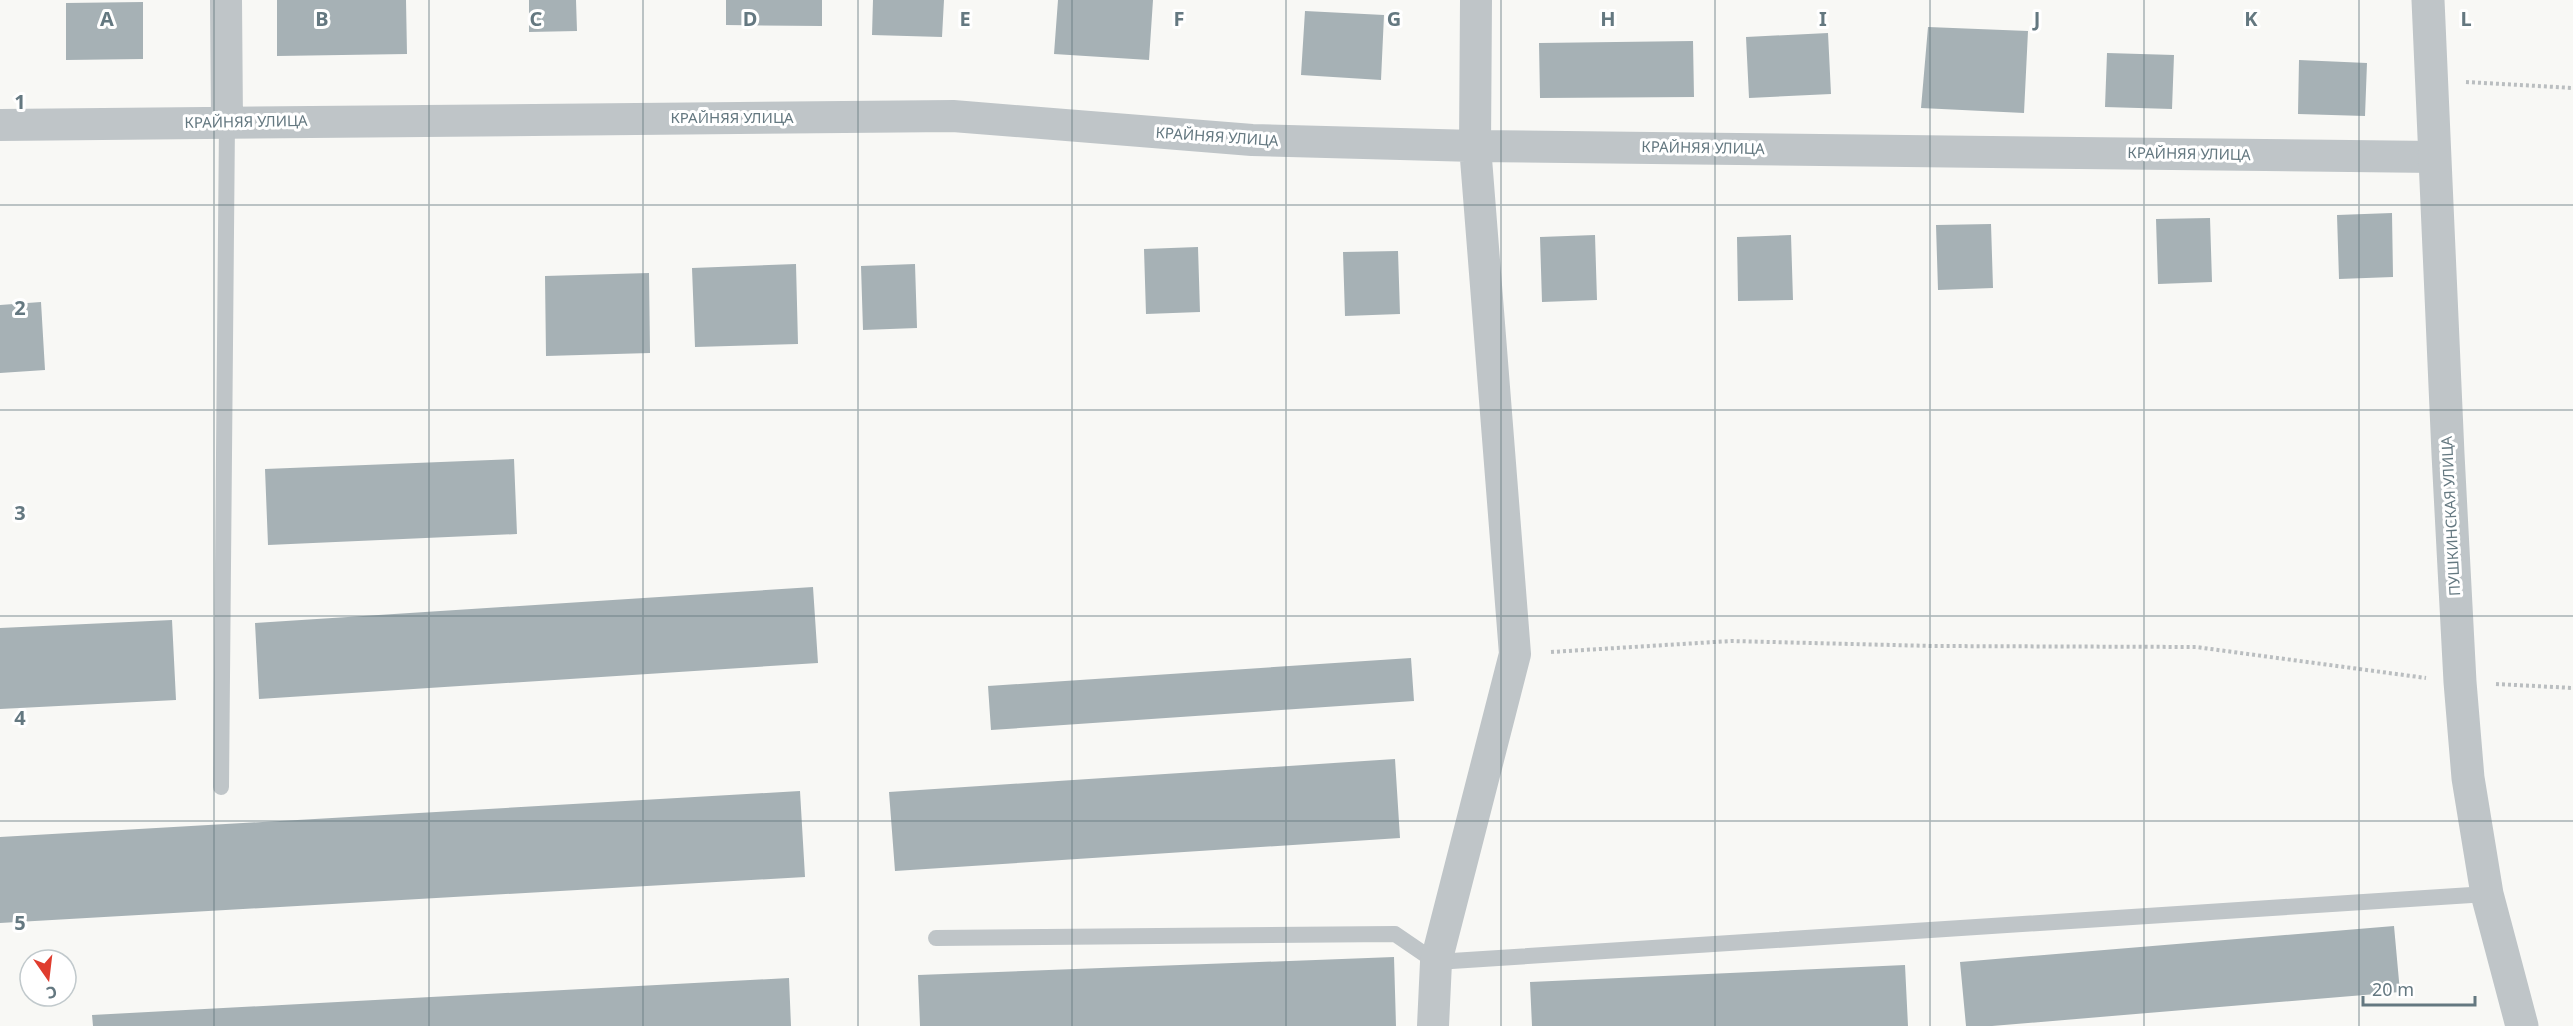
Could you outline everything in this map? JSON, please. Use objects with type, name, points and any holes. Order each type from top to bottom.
[{"type":"street","points":[[226,0],[227,122]]},
{"type":"street","points":[[1433,1026],[1436,962],[1515,654],[1475,146],[1476,0]]},
{"type":"street","name":"ПУШКИНСКАЯ УЛИЦА","points":[[2427,0],[2460,682],[2468,778],[2487,894],[2522,1026]]},
{"type":"street","name":"КРАЙНЯЯ УЛИЦА","points":[[0,125],[953,116],[1252,140],[1475,146],[2435,157]]},
{"type":"lane","points":[[221,787],[227,122]]},
{"type":"lane","points":[[936,938],[1395,934],[1436,962],[2487,894]]},
{"type":"path","points":[[2487,83],[2573,88]]},
{"type":"path","points":[[1515,654],[1731,641],[1932,646],[2196,647],[2460,682],[2573,688]]},
{"type":"building","points":[[277,0],[406,0],[407,54],[277,56]]},
{"type":"building","points":[[529,0],[576,0],[577,31],[529,32]]},
{"type":"building","points":[[726,0],[822,0],[822,26],[726,25]]},
{"type":"building","points":[[873,0],[944,0],[942,37],[872,35]]},
{"type":"building","points":[[1058,0],[1153,0],[1149,60],[1054,54]]},
{"type":"building","points":[[143,2],[143,59],[66,60],[66,3]]},
{"type":"building","points":[[1305,11],[1384,15],[1381,80],[1301,75]]},
{"type":"building","points":[[1928,27],[2028,31],[2024,113],[1921,108]]},
{"type":"building","points":[[1828,33],[1831,94],[1749,98],[1746,37]]},
{"type":"building","points":[[1693,41],[1694,97],[1540,98],[1539,43]]},
{"type":"building","points":[[2107,53],[2174,55],[2172,109],[2105,107]]},
{"type":"building","points":[[2299,60],[2367,63],[2365,116],[2298,114]]},
{"type":"building","points":[[2392,213],[2393,277],[2339,279],[2337,215]]},
{"type":"building","points":[[2210,218],[2212,282],[2158,284],[2156,219]]},
{"type":"building","points":[[1991,224],[1993,288],[1938,290],[1936,225]]},
{"type":"building","points":[[1595,235],[1597,300],[1542,302],[1540,237]]},
{"type":"building","points":[[1791,235],[1793,300],[1738,301],[1737,237]]},
{"type":"building","points":[[1198,247],[1200,312],[1146,314],[1144,249]]},
{"type":"building","points":[[1398,251],[1400,314],[1345,316],[1343,252]]},
{"type":"building","points":[[796,264],[798,344],[695,347],[692,268]]},
{"type":"building","points":[[915,264],[917,328],[863,330],[861,266]]},
{"type":"building","points":[[649,273],[650,353],[546,356],[545,276]]},
{"type":"building","points":[[41,302],[45,370],[0,373],[0,305]]},
{"type":"building","points":[[514,459],[517,534],[268,545],[265,469]]},
{"type":"building","points":[[813,587],[818,663],[259,699],[255,623]]},
{"type":"building","points":[[172,620],[176,700],[0,709],[0,628]]},
{"type":"building","points":[[1411,658],[1414,701],[991,730],[988,686]]},
{"type":"building","points":[[1395,759],[1400,838],[895,871],[889,792]]},
{"type":"building","points":[[800,791],[805,877],[0,923],[0,837]]},
{"type":"building","points":[[2394,926],[2400,992],[1992,1026],[1966,1026],[1960,962]]},
{"type":"building","points":[[1394,957],[1396,1026],[920,1026],[918,975]]},
{"type":"building","points":[[1905,965],[1908,1026],[1532,1026],[1530,982]]},
{"type":"building","points":[[789,978],[791,1026],[93,1026],[92,1015]]}]
